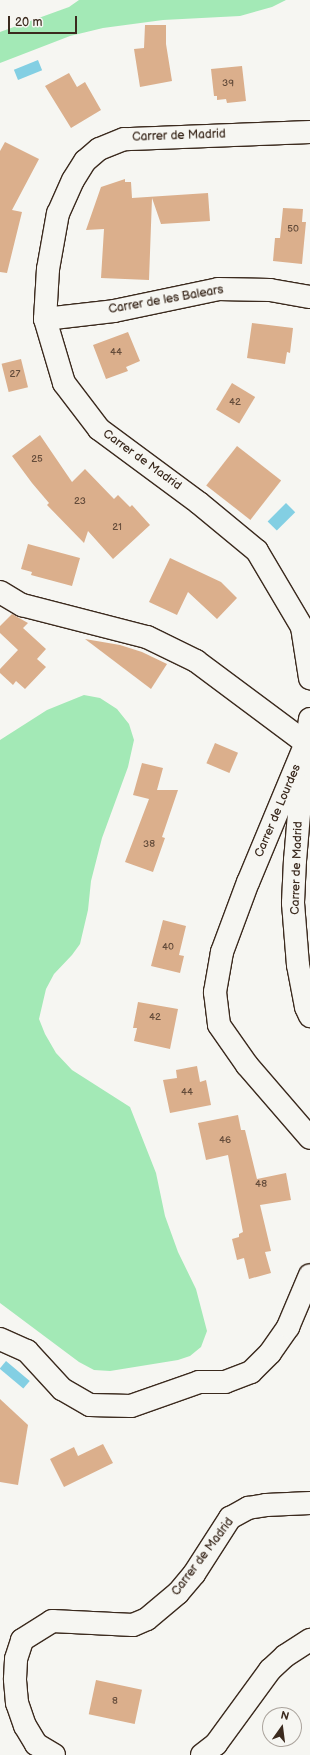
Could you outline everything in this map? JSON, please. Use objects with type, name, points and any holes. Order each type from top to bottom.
[{"type":"street","name":"Carrer de Madrid","points":[[310,132],[124,138],[99,150],[85,161],[58,213],[48,269],[45,319],[64,383],[100,429],[200,503],[257,551],[302,627],[310,678]]},
{"type":"street","name":"Carrer de les Balears","points":[[45,319],[114,310],[218,289],[270,290],[310,297]]},
{"type":"street","points":[[0,592],[22,605],[147,637],[196,661],[306,743]]},
{"type":"street","name":"Carrer de Madrid","points":[[310,719],[306,743],[295,860],[293,903],[298,965],[306,1007],[310,1016]]},
{"type":"street","name":"Carrer de Lourdes","points":[[306,743],[248,882],[222,952],[215,992],[220,1025],[247,1065],[310,1138]]},
{"type":"street","points":[[0,1339],[26,1351],[62,1389],[90,1405],[131,1406],[198,1382],[225,1382],[251,1372],[270,1353],[288,1327],[310,1275]]},
{"type":"street","name":"Carrer de Madrid","points":[[54,1755],[36,1744],[25,1726],[17,1703],[15,1678],[16,1659],[22,1640],[52,1621],[133,1625],[147,1619],[178,1593],[194,1574],[230,1518],[248,1508],[266,1505],[310,1502]]},
{"type":"street","points":[[202,1755],[216,1744],[270,1670],[285,1656],[310,1640]]},
{"type":"green space","points":[[79,0],[286,0],[272,7],[240,16],[163,20],[103,28],[70,36],[0,63],[0,32],[69,7]]},
{"type":"green space","points":[[84,695],[100,698],[117,709],[129,724],[134,740],[128,767],[102,838],[91,881],[88,910],[80,944],[54,974],[46,989],[39,1019],[45,1034],[56,1053],[72,1070],[130,1107],[156,1173],[165,1216],[178,1252],[196,1289],[207,1331],[201,1347],[190,1356],[178,1360],[110,1371],[94,1370],[79,1362],[0,1303],[0,740],[47,710]]},
{"type":"water","points":[[38,60],[42,70],[18,80],[14,70]]},
{"type":"water","points":[[286,503],[295,512],[277,531],[268,521]]},
{"type":"water","points":[[6,1361],[30,1381],[23,1389],[0,1369]]},
{"type":"building","points":[[145,25],[166,25],[166,44],[172,81],[140,87],[134,49],[144,48]]},
{"type":"building","points":[[242,66],[246,101],[227,103],[226,99],[217,100],[217,96],[214,96],[211,69]]},
{"type":"building","points":[[69,73],[77,87],[85,82],[101,110],[71,128],[45,86]]},
{"type":"building","points":[[5,142],[39,159],[12,210],[22,212],[7,273],[0,272],[0,151]]},
{"type":"building","points":[[125,179],[125,182],[131,182],[132,198],[208,193],[210,221],[161,224],[152,198],[149,280],[101,278],[104,229],[86,230],[101,187]]},
{"type":"building","points":[[283,208],[303,209],[302,222],[306,222],[302,264],[273,261],[275,238],[280,238]]},
{"type":"building","points":[[252,323],[293,328],[290,353],[287,352],[285,364],[247,358]]},
{"type":"building","points":[[128,332],[140,361],[126,367],[128,371],[106,379],[93,345]]},
{"type":"building","points":[[21,359],[28,387],[9,392],[2,364]]},
{"type":"building","points":[[232,383],[255,397],[239,423],[216,410]]},
{"type":"building","points":[[40,435],[72,482],[85,469],[114,499],[118,495],[130,507],[132,505],[150,525],[113,559],[88,531],[84,543],[47,505],[49,503],[12,456]]},
{"type":"building","points":[[237,446],[281,480],[250,520],[206,485]]},
{"type":"building","points":[[28,544],[80,558],[72,586],[31,575],[32,572],[21,569]]},
{"type":"building","points":[[170,558],[221,582],[237,598],[217,619],[188,592],[177,615],[149,602]]},
{"type":"building","points":[[12,614],[28,623],[23,628],[46,649],[37,659],[46,667],[25,689],[16,681],[13,685],[0,673],[0,669],[18,650],[0,633],[0,626]]},
{"type":"building","points":[[85,639],[120,645],[142,652],[167,664],[151,689]]},
{"type":"building","points":[[215,743],[238,753],[229,773],[206,763]]},
{"type":"building","points":[[142,763],[163,768],[157,790],[178,790],[162,837],[165,838],[153,872],[125,862],[149,799],[133,795]]},
{"type":"building","points":[[163,920],[186,926],[179,955],[184,956],[180,973],[151,966]]},
{"type":"building","points":[[138,1002],[178,1009],[170,1049],[134,1041],[137,1028],[133,1028]]},
{"type":"building","points":[[197,1066],[200,1082],[206,1080],[211,1105],[170,1113],[163,1080],[177,1078],[176,1070]]},
{"type":"building","points":[[238,1115],[241,1130],[245,1130],[257,1179],[286,1173],[291,1200],[260,1205],[271,1251],[265,1252],[271,1273],[249,1279],[244,1258],[237,1260],[232,1239],[239,1237],[239,1234],[243,1232],[228,1155],[206,1160],[198,1123]]},
{"type":"building","points":[[0,1399],[28,1425],[18,1485],[0,1482]]},
{"type":"building","points":[[103,1444],[113,1463],[64,1487],[50,1459],[74,1447],[78,1456]]},
{"type":"building","points":[[96,1680],[142,1690],[135,1724],[89,1714]]}]
